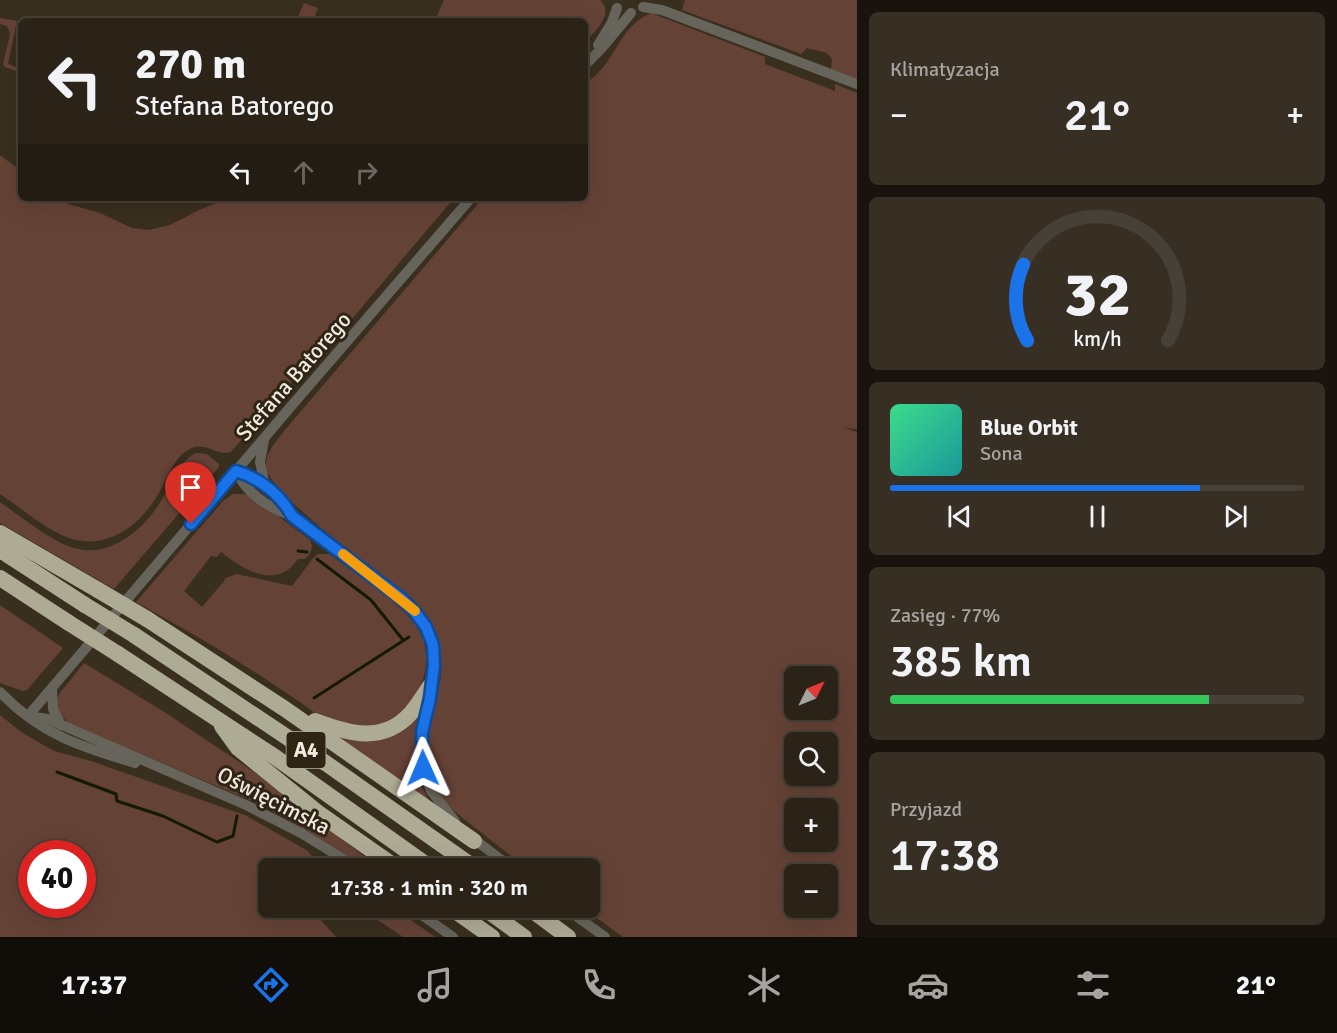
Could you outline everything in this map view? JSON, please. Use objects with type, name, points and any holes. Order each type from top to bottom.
[{"type":"highway","points":[[0,533],[147,619],[285,709],[474,841]]},
{"type":"highway","name":"A4","points":[[0,550],[134,635],[327,764],[461,858]]},
{"type":"highway","name":"A4","points":[[0,578],[275,757],[416,858]]},
{"type":"highway","points":[[285,709],[335,729],[357,734],[370,734],[382,732],[397,724],[410,713],[430,686]]},
{"type":"highway","points":[[214,716],[238,748],[317,812],[383,858]]},
{"type":"highway","points":[[465,918],[492,937]]},
{"type":"highway","points":[[498,918],[524,937]]},
{"type":"highway","points":[[542,918],[568,937]]},
{"type":"street","points":[[588,61],[631,13],[647,2],[662,10],[857,84]]},
{"type":"street","points":[[588,60],[612,22],[615,4],[631,13]]},
{"type":"street","name":"Stefana Batorego","points":[[28,716],[468,201]]},
{"type":"street","points":[[264,438],[260,462],[266,486]]},
{"type":"street","points":[[236,471],[266,486],[284,501],[292,516]]},
{"type":"street","points":[[236,471],[252,493],[277,510],[292,516],[415,612],[426,627],[433,645],[434,665],[421,746],[425,779],[437,801],[474,841],[498,858]]},
{"type":"street","points":[[52,689],[53,709],[61,725]]},
{"type":"street","name":"Oświęcimska","points":[[0,692],[28,716],[61,738],[202,785],[270,816],[341,858]]},
{"type":"street","name":"Oświęcimska","points":[[28,716],[48,719],[170,773]]},
{"type":"street","points":[[426,918],[453,937]]},
{"type":"street","points":[[579,918],[605,937]]},
{"type":"shaded area","points":[[444,0],[600,0],[605,11],[602,22],[588,39],[588,18],[436,18]]},
{"type":"shaded area","points":[[685,0],[857,0],[857,79],[831,69],[832,59],[827,53],[807,48],[801,54],[682,10]]},
{"type":"shaded area","points":[[304,3],[318,8],[314,18],[298,17]]},
{"type":"shaded area","points":[[651,13],[765,57],[765,64],[835,91],[835,84],[857,93],[857,429],[844,428],[857,432],[857,937],[623,937],[597,918],[600,918],[600,858],[514,858],[463,818],[441,796],[428,765],[428,742],[441,673],[440,650],[432,625],[413,599],[330,536],[286,496],[272,480],[266,467],[269,452],[284,431],[480,201],[588,201],[588,81],[603,67],[623,37],[640,19]]},
{"type":"shaded area","points":[[0,18],[17,21],[8,64],[18,68],[18,72],[3,64],[10,34],[7,26],[0,24]]},
{"type":"shaded area","points":[[0,155],[18,169],[18,201],[63,201],[100,213],[132,228],[149,230],[170,225],[222,201],[451,201],[346,326],[330,338],[231,452],[221,453],[202,447],[186,451],[173,467],[152,504],[143,515],[121,533],[95,541],[81,541],[66,537],[32,517],[0,494]]},
{"type":"shaded area","points":[[196,453],[207,454],[219,464],[219,467],[114,589],[0,523],[0,502],[36,528],[65,545],[87,550],[113,545],[125,539],[145,522],[161,501],[179,468]]},
{"type":"shaded area","points":[[233,494],[253,497],[310,540],[312,548],[310,552],[305,559],[298,559],[280,574],[271,575],[250,571],[221,552],[217,557],[211,556],[184,591],[202,607],[224,579],[236,574],[292,586],[314,557],[318,554],[329,554],[395,603],[417,627],[423,639],[426,668],[422,683],[415,696],[395,717],[367,727],[345,724],[320,716],[236,660],[136,602],[223,501]]},
{"type":"shaded area","points":[[0,605],[63,648],[27,690],[23,691],[0,683]]},
{"type":"shaded area","points":[[84,663],[166,713],[260,776],[366,858],[351,858],[298,825],[252,801],[70,724],[59,710],[57,703],[59,694]]},
{"type":"shaded area","points":[[423,707],[417,732],[415,755],[418,777],[429,800],[338,737],[358,741]]},
{"type":"shaded area","points":[[0,715],[21,732],[54,751],[91,761],[245,815],[308,851],[313,858],[258,858],[258,918],[319,918],[336,937],[0,937]]},
{"type":"shaded area","points":[[375,918],[408,918],[435,937],[403,937]]},
{"type":"waterway","points":[[298,551],[307,552]]},
{"type":"waterway","points":[[317,559],[371,600],[403,640]]},
{"type":"waterway","points":[[314,698],[409,637]]},
{"type":"waterway","points":[[57,772],[116,794],[117,801],[163,816],[217,842],[233,836],[237,816]]},
{"type":"waterway","points":[[250,793],[254,788]]},
{"type":"slow traffic","points":[[343,554],[415,611]]},
{"type":"route","points":[[191,524],[236,471],[244,474],[276,494],[284,501],[292,516],[402,599],[415,612],[426,627],[434,655],[430,698],[422,732],[423,768]]}]
